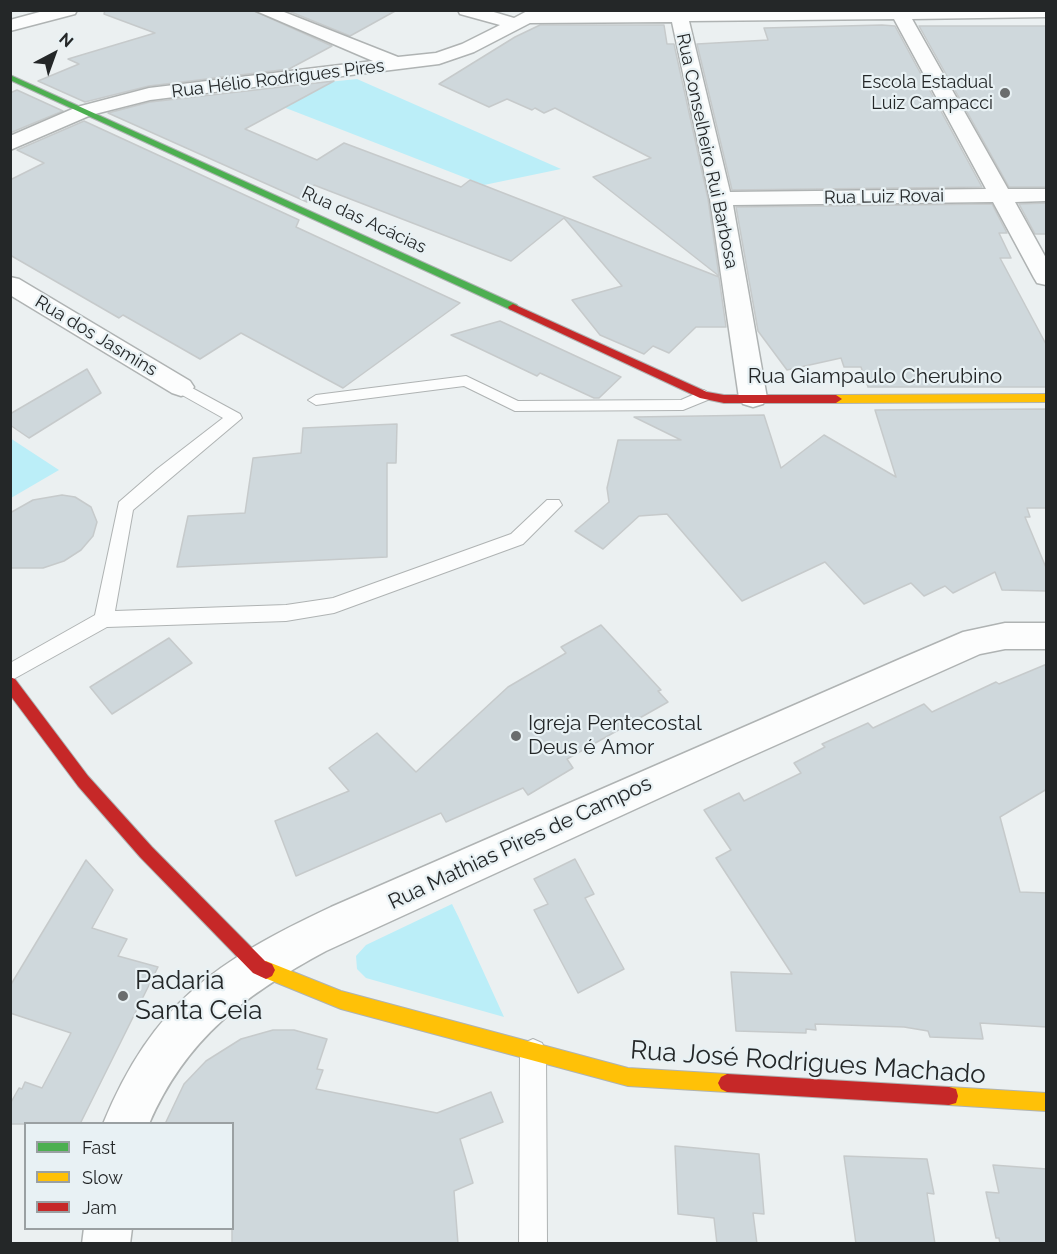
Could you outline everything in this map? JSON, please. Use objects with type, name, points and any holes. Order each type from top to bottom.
[{"type":"street","points":[[10,26],[69,10]]},
{"type":"street","points":[[262,10],[400,65]]},
{"type":"street","points":[[466,10],[529,18],[678,13],[1047,12]]},
{"type":"street","points":[[899,12],[1047,278]]},
{"type":"street","name":"Rua Conselheiro Rui Barbosa","points":[[678,13],[721,199],[753,398]]},
{"type":"street","name":"Rua Hélio Rodrigues Pires","points":[[10,144],[84,111],[177,89],[400,65],[458,52],[529,18]]},
{"type":"street","name":"Rua das Acácias","points":[[10,76],[704,395]]},
{"type":"street","name":"Rua Luiz Rovai","points":[[721,199],[1047,195]]},
{"type":"street","name":"Rua dos Jasmins","points":[[10,284],[181,387]]},
{"type":"street","name":"Rua Giampaulo Cherubino","points":[[704,395],[724,399],[1047,398]]},
{"type":"street","name":"Rua Mathias Pires de Campos","points":[[127,1122],[141,1090],[165,1050],[192,1018],[222,991],[259,967],[310,939],[759,734],[964,647],[1005,636],[1047,636]]},
{"type":"street","points":[[10,683],[99,799],[146,852],[259,967]]},
{"type":"street","name":"Rua José Rodrigues Machado","points":[[259,967],[341,999],[628,1077],[669,1082],[1047,1102]]},
{"type":"lane","points":[[316,400],[466,381],[515,406],[683,405],[704,395]]},
{"type":"lane","points":[[104,619],[125,507],[163,473],[234,418],[181,387]]},
{"type":"lane","points":[[10,673],[104,619],[312,610],[517,539],[553,506]]},
{"type":"lane","points":[[533,1052],[533,1244]]},
{"type":"shaded area","points":[[357,79],[561,169],[484,185],[242,91]]},
{"type":"shaded area","points":[[10,438],[59,470],[11,498],[10,498]]},
{"type":"shaded area","points":[[452,904],[504,1017],[366,978],[357,969],[356,956],[366,945]]},
{"type":"building","points":[[105,10],[252,10],[332,46],[289,69],[149,86],[85,102],[38,81],[79,64],[68,59],[155,33],[104,14]]},
{"type":"building","points":[[286,10],[397,10],[350,36]]},
{"type":"building","points":[[540,25],[664,25],[667,44],[674,44],[708,199],[719,276],[593,177],[651,158],[555,108],[544,113],[507,99],[489,107],[439,84],[515,37]]},
{"type":"building","points":[[895,26],[982,187],[732,190],[697,44],[768,40],[764,28]]},
{"type":"building","name":"Escola Estadual Luiz Campacci","points":[[919,26],[1047,26],[1047,187],[1009,187]]},
{"type":"building","points":[[334,81],[245,129],[317,160],[344,143],[461,187],[470,180],[719,277],[726,327],[696,327],[669,353],[653,346],[644,354],[600,335],[572,300],[622,286],[564,218],[511,261],[314,185],[307,202],[108,113],[150,102]]},
{"type":"building","points":[[17,90],[63,111],[10,133],[10,93]]},
{"type":"building","points":[[84,121],[299,220],[296,227],[460,303],[343,388],[241,333],[200,359],[123,315],[119,318],[10,255],[10,180],[44,163],[17,150]]},
{"type":"building","points":[[1047,203],[1047,234],[1035,234],[1019,204]]},
{"type":"building","points":[[992,204],[1007,233],[999,233],[1011,258],[1000,258],[1047,346],[1047,387],[868,387],[861,367],[844,367],[841,358],[787,370],[758,331],[736,207]]},
{"type":"building","points":[[500,321],[621,377],[599,398],[594,398],[540,373],[537,376],[451,335]]},
{"type":"building","points":[[87,369],[101,393],[29,438],[10,425],[10,414]]},
{"type":"building","points":[[1047,409],[1047,508],[1027,508],[1030,517],[1025,517],[1047,570],[1047,591],[1002,590],[995,572],[953,593],[945,586],[924,596],[911,583],[864,604],[825,562],[742,601],[667,514],[639,516],[603,549],[575,531],[609,502],[607,488],[618,440],[681,440],[634,417],[764,415],[781,468],[824,435],[896,477],[875,410]]},
{"type":"building","points":[[397,424],[396,463],[387,463],[387,557],[177,567],[188,516],[245,513],[253,458],[301,453],[303,428]]},
{"type":"building","points":[[62,495],[75,497],[91,507],[97,522],[93,536],[81,550],[64,561],[43,568],[10,568],[10,513],[33,500]]},
{"type":"building","points":[[601,625],[661,690],[658,691],[668,702],[567,759],[573,768],[528,795],[523,788],[446,822],[441,813],[296,876],[275,821],[349,791],[329,768],[377,733],[416,772],[508,687],[566,653],[561,647]]},
{"type":"building","points":[[169,638],[192,663],[112,714],[90,687]]},
{"type":"building","points":[[1047,664],[1047,789],[1000,817],[1020,892],[1047,893],[1047,1027],[980,1023],[983,1039],[930,1037],[928,1031],[904,1027],[815,1024],[816,1030],[806,1029],[806,1033],[736,1031],[731,972],[792,974],[716,858],[731,850],[704,810],[739,793],[744,801],[801,773],[794,763],[825,747],[822,744],[868,723],[873,728],[924,704],[932,712],[996,682],[999,684]]},
{"type":"building","points":[[575,859],[594,894],[585,898],[624,969],[578,993],[534,910],[548,904],[534,879]]},
{"type":"building","points":[[86,860],[113,890],[92,928],[127,939],[118,956],[158,967],[81,1122],[10,1124],[10,1104],[19,1088],[22,1089],[25,1082],[42,1088],[71,1033],[10,1013],[10,986]]},
{"type":"building","points":[[273,1030],[294,1030],[327,1039],[317,1069],[323,1070],[316,1089],[437,1113],[491,1092],[503,1122],[460,1139],[473,1183],[454,1191],[458,1244],[232,1244],[234,1122],[166,1122],[184,1084],[206,1061],[241,1039]]},
{"type":"building","points":[[675,1146],[759,1154],[764,1214],[753,1213],[757,1244],[717,1244],[714,1218],[678,1214]]},
{"type":"building","points":[[844,1156],[927,1159],[934,1194],[927,1193],[935,1244],[856,1244]]},
{"type":"building","points":[[993,1165],[1047,1169],[1047,1244],[1000,1244],[999,1238],[996,1238],[986,1192],[999,1193]]},
{"type":"traffic: fast","points":[[10,77],[513,307]]},
{"type":"traffic: slow","points":[[836,399],[1046,398]]},
{"type":"traffic: slow","points":[[266,970],[341,1000],[628,1077],[727,1083]]},
{"type":"traffic: slow","points":[[949,1096],[1046,1102]]},
{"type":"traffic: jam","points":[[513,307],[704,395],[724,399],[836,399]]},
{"type":"traffic: jam","points":[[10,683],[83,781],[146,852],[259,967],[266,970]]},
{"type":"traffic: jam","points":[[727,1083],[949,1096]]},
{"type":"place","name":"Escola Estadual Luiz Campacci","points":[[1005,93]]},
{"type":"place","name":"Igreja Pentecostal Deus é Amor","points":[[516,736]]},
{"type":"place","name":"Padaria Santa Ceia","points":[[123,996]]}]
